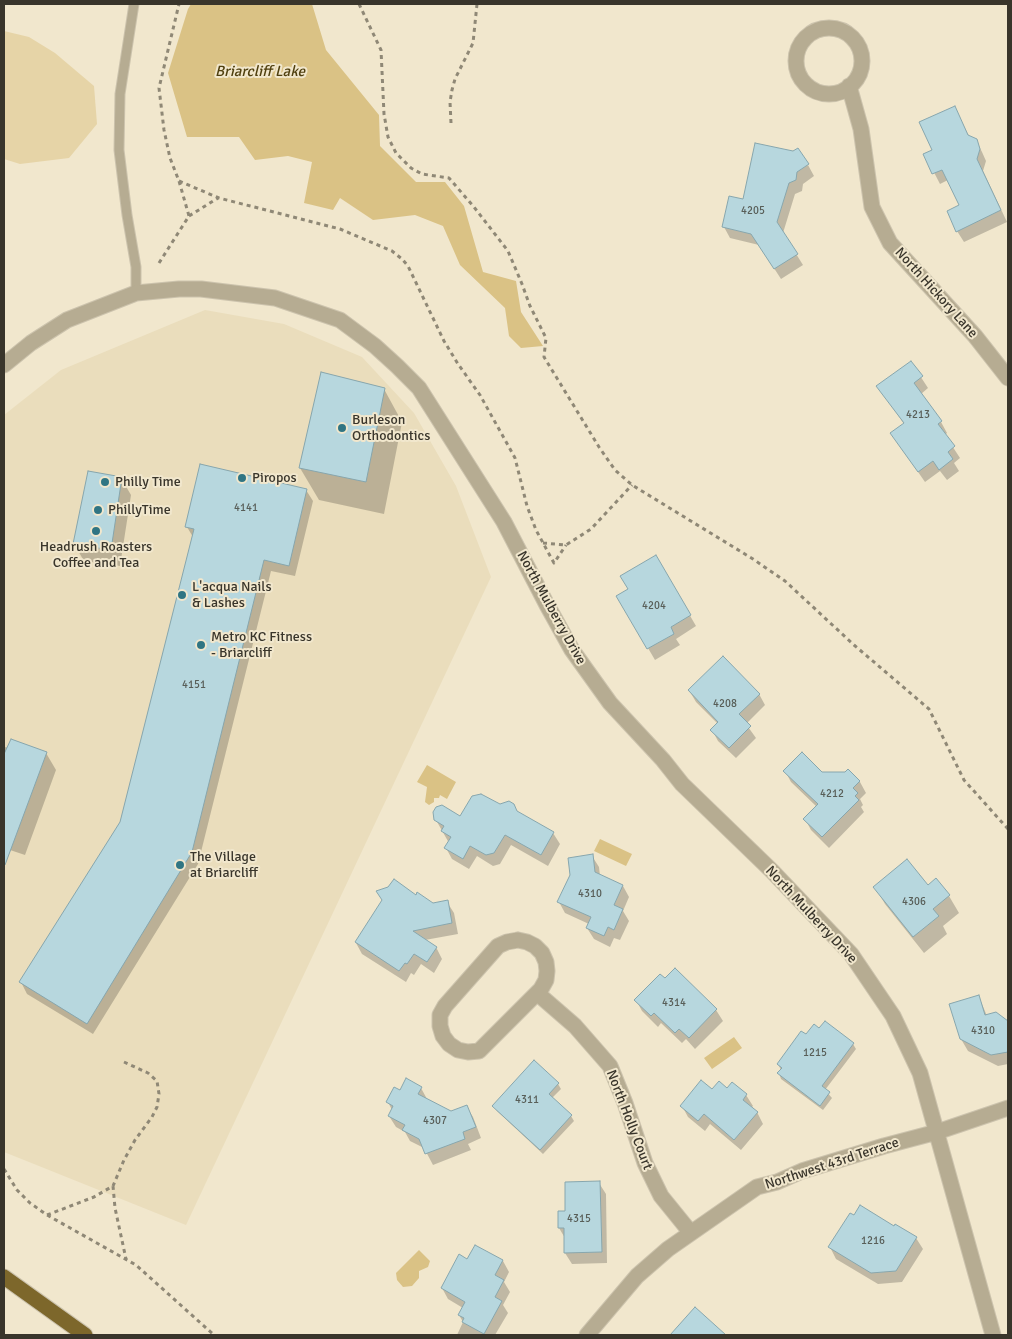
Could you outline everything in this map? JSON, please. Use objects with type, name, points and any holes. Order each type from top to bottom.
[{"type":"highway","points":[[4,1277],[85,1335]]},
{"type":"street","points":[[832,28],[847,33],[855,40],[863,59],[862,70],[857,80],[849,86],[840,93],[829,95],[808,87],[800,78],[796,67],[796,56],[800,45],[807,36],[816,30],[832,28]]},
{"type":"street","name":"North Hickory Lane","points":[[849,86],[861,129],[872,207],[890,243],[975,336],[1008,378]]},
{"type":"street","name":"North Mulberry Drive","points":[[4,365],[32,343],[67,320],[136,293],[201,289],[275,298],[340,320],[375,346],[419,388],[504,522],[526,562],[546,605],[572,650],[595,683],[621,716],[663,760],[682,784],[772,871],[852,954],[893,1016],[920,1073],[993,1335]]},
{"type":"street","points":[[518,940],[535,946],[542,953],[546,962],[546,980],[537,993],[479,1051],[468,1052],[458,1050],[449,1044],[443,1036],[440,1026],[440,1015],[445,1006],[498,946],[518,940]]},
{"type":"street","name":"North Holly Court","points":[[537,993],[574,1026],[610,1066],[625,1103],[645,1163],[662,1196],[691,1233]]},
{"type":"street","name":"Northwest 43rd Terrace","points":[[587,1335],[637,1276],[668,1249],[757,1187],[884,1146],[937,1132],[1008,1108]]},
{"type":"lane","points":[[134,4],[120,94],[119,150],[136,267],[136,293]]},
{"type":"path","points":[[179,4],[159,88],[164,130],[170,158],[189,216]]},
{"type":"path","points":[[359,4],[381,50],[384,114],[388,137],[396,153],[411,168],[422,174],[449,178],[508,251],[530,306],[546,338],[544,357],[615,470],[632,485],[729,544],[784,581],[929,710],[964,780],[1008,829]]},
{"type":"path","points":[[451,123],[450,102],[452,90],[455,79],[473,42],[477,4]]},
{"type":"path","points":[[179,181],[219,198],[340,228],[392,251],[402,259],[408,266],[444,341],[480,395],[515,458],[528,506],[543,543],[554,563],[566,545],[591,529],[632,485]]},
{"type":"path","points":[[159,263],[189,216],[219,198]]},
{"type":"path","points":[[543,543],[566,545]]},
{"type":"path","points":[[124,1062],[148,1073],[157,1081],[160,1094],[152,1117],[135,1140],[113,1186],[126,1260]]},
{"type":"path","points":[[4,1169],[17,1190],[30,1203],[47,1215],[136,1265],[214,1335]]},
{"type":"path","points":[[47,1215],[94,1197],[113,1186]]},
{"type":"shaded area","points":[[4,31],[29,37],[55,53],[94,86],[97,124],[69,158],[20,164],[4,159]]},
{"type":"shaded area","name":"The Village at Briarcliff","points":[[205,310],[284,324],[362,357],[414,413],[456,486],[491,577],[186,1225],[4,1152],[4,415],[61,370]]},
{"type":"water","name":"Briarcliff Lake","points":[[191,4],[312,4],[326,50],[379,115],[380,146],[416,182],[445,182],[464,206],[483,272],[516,281],[521,312],[543,346],[521,348],[509,336],[505,308],[460,265],[443,226],[415,215],[373,220],[340,198],[333,210],[304,203],[312,162],[288,156],[255,160],[239,137],[187,137],[168,73]]},
{"type":"water","points":[[427,765],[456,782],[447,799],[440,795],[439,798],[434,798],[434,802],[429,805],[425,802],[427,787],[417,782]]},
{"type":"water","points":[[600,839],[632,854],[626,866],[594,851]]},
{"type":"water","points":[[734,1037],[742,1048],[712,1069],[704,1058]]},
{"type":"water","points":[[419,1250],[430,1261],[428,1267],[419,1271],[419,1278],[412,1286],[403,1287],[397,1280],[396,1273]]},
{"type":"building","points":[[955,106],[968,135],[977,139],[980,149],[977,159],[1001,210],[956,232],[947,211],[959,205],[942,170],[932,174],[923,154],[932,150],[919,122]]},
{"type":"building","points":[[755,143],[793,151],[798,148],[809,164],[797,172],[796,180],[789,183],[777,222],[798,254],[774,269],[751,234],[722,227],[729,196],[743,199]]},
{"type":"building","points":[[911,361],[923,376],[914,383],[942,421],[938,424],[955,446],[948,452],[953,459],[939,470],[933,461],[918,472],[890,433],[904,423],[876,386]]},
{"type":"building","name":"Burleson Orthodontics","points":[[321,372],[385,388],[366,482],[299,468]]},
{"type":"building","points":[[200,464],[307,489],[289,566],[264,560],[192,852],[87,1024],[19,982],[120,822],[194,529],[185,527]]},
{"type":"building","name":"PhillyTime","points":[[88,471],[122,477],[111,550],[73,544]]},
{"type":"building","points":[[656,555],[691,615],[671,627],[674,634],[647,649],[616,596],[628,589],[620,576]]},
{"type":"building","points":[[723,656],[760,694],[739,714],[751,726],[729,748],[710,730],[718,722],[688,690]]},
{"type":"building","points":[[11,739],[47,752],[5,865],[4,754]]},
{"type":"building","points":[[802,752],[822,772],[845,772],[848,769],[860,781],[853,788],[858,793],[855,796],[859,800],[822,837],[803,819],[818,804],[783,771]]},
{"type":"building","points":[[481,794],[500,804],[509,801],[514,804],[517,811],[554,832],[541,855],[505,835],[494,853],[486,855],[470,846],[463,859],[444,848],[451,837],[441,831],[444,826],[434,820],[433,812],[436,807],[442,805],[460,816],[472,796]]},
{"type":"building","points":[[593,854],[595,872],[623,885],[614,905],[623,909],[614,930],[608,927],[604,936],[586,928],[591,917],[557,902],[570,875],[568,858]]},
{"type":"building","points":[[907,859],[928,885],[936,878],[950,895],[933,909],[939,916],[913,937],[873,887]]},
{"type":"building","points":[[394,879],[416,895],[417,892],[433,903],[448,900],[452,923],[413,931],[437,947],[427,962],[414,954],[399,971],[355,942],[382,900],[376,891],[388,887]]},
{"type":"building","points":[[675,968],[717,1009],[689,1038],[679,1029],[675,1033],[654,1013],[651,1016],[634,1000],[660,974],[665,978]]},
{"type":"building","points":[[979,995],[985,1015],[996,1012],[1008,1021],[1008,1052],[991,1055],[960,1039],[949,1004]]},
{"type":"building","points":[[825,1021],[854,1043],[822,1086],[830,1092],[820,1106],[777,1073],[782,1068],[777,1064],[801,1031],[806,1034],[814,1024],[819,1028]]},
{"type":"building","points":[[534,1060],[559,1083],[549,1094],[572,1115],[540,1150],[492,1106]]},
{"type":"building","points":[[406,1078],[422,1087],[418,1094],[451,1111],[467,1105],[476,1127],[463,1132],[465,1139],[425,1154],[419,1139],[402,1130],[405,1125],[388,1116],[393,1106],[386,1102],[394,1087],[400,1090]]},
{"type":"building","points":[[701,1080],[712,1089],[719,1081],[727,1088],[732,1082],[747,1094],[743,1100],[758,1112],[734,1140],[704,1114],[698,1121],[680,1106]]},
{"type":"building","points":[[600,1181],[602,1252],[564,1253],[564,1228],[558,1228],[558,1211],[565,1211],[565,1182]]},
{"type":"building","points":[[860,1205],[894,1226],[895,1224],[917,1237],[896,1271],[871,1273],[828,1247],[850,1213],[854,1215]]},
{"type":"building","points":[[475,1245],[503,1260],[495,1275],[504,1280],[495,1297],[502,1301],[484,1334],[462,1322],[464,1318],[458,1315],[465,1302],[441,1288],[459,1254],[467,1259]]},
{"type":"building","points":[[695,1307],[726,1335],[670,1335]]},
{"type":"place","name":"Burleson Orthodontics","points":[[342,428]]},
{"type":"place","name":"Piropos","points":[[242,478]]},
{"type":"place","name":"Philly Time","points":[[105,482]]},
{"type":"place","name":"PhillyTime","points":[[98,510]]},
{"type":"place","name":"Headrush Roasters Coffee and Tea","points":[[96,531]]},
{"type":"place","name":"L'acqua Nails & Lashes","points":[[182,595]]},
{"type":"place","name":"Metro KC Fitness - Briarcliff","points":[[201,645]]},
{"type":"place","name":"The Village at Briarcliff","points":[[180,865]]}]
